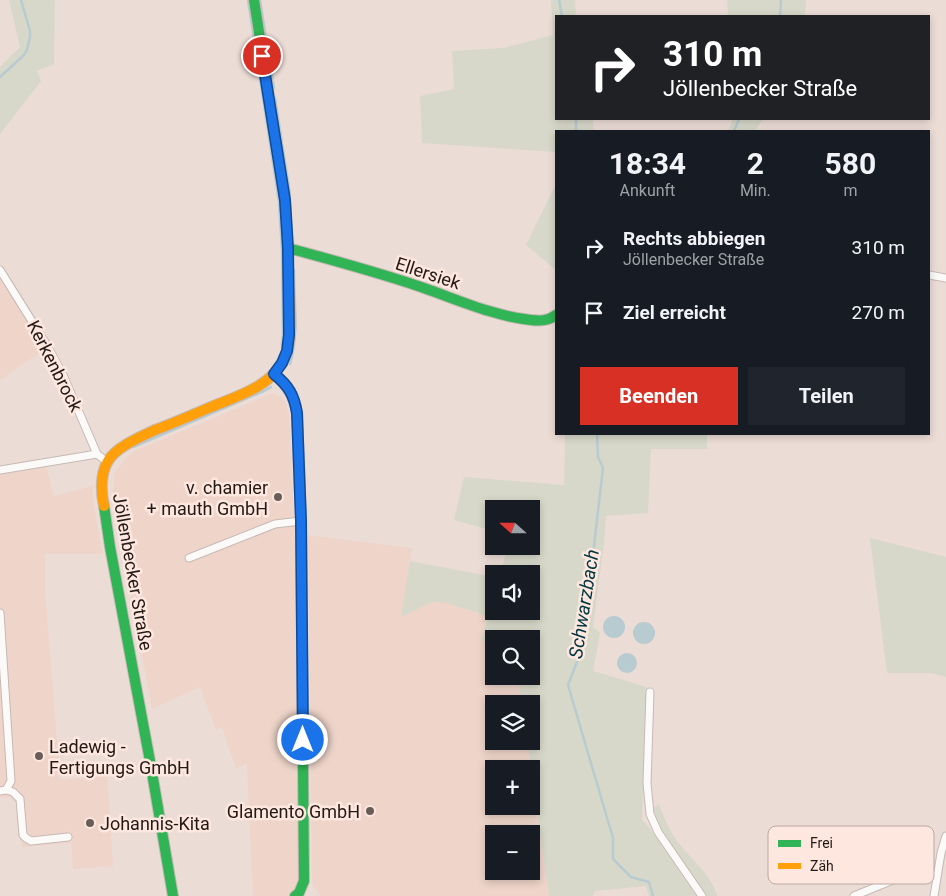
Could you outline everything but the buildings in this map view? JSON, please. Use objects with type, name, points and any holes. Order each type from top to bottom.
[{"type":"street","points":[[0,470],[97,454],[108,462],[122,447],[134,439],[261,385],[274,374],[282,363],[287,351],[289,335],[288,248],[285,200],[254,0]]},
{"type":"street","name":"Ellersiek","points":[[288,248],[406,282],[497,313],[525,320],[542,321],[555,316]]},
{"type":"street","name":"Kerkenbrock","points":[[0,270],[48,347],[63,375],[97,454]]},
{"type":"street","points":[[930,275],[946,278]]},
{"type":"street","points":[[274,374],[288,387],[295,402],[297,413],[301,521],[304,881],[299,895]]},
{"type":"street","name":"Jöllenbecker Straße","points":[[108,462],[103,476],[102,497],[173,896]]},
{"type":"street","points":[[189,558],[275,524],[301,521]]},
{"type":"street","points":[[0,613],[11,780],[3,791]]},
{"type":"street","points":[[650,692],[647,783],[650,814],[658,832],[702,896]]},
{"type":"street","points":[[3,791],[13,792],[20,799],[23,835],[26,838],[31,841],[68,837]]},
{"type":"street","points":[[934,896],[941,853],[946,836]]},
{"type":"street","points":[[854,896],[883,884]]},
{"type":"shaded area","points":[[9,0],[55,0],[54,64],[37,71],[41,81],[0,134],[0,67],[20,47]]},
{"type":"shaded area","points":[[551,0],[575,0],[576,15],[555,15],[555,120],[593,120],[594,130],[555,130],[555,152],[422,143],[420,96],[454,89],[452,51],[503,48],[553,35]]},
{"type":"shaded area","points":[[727,0],[806,0],[805,15],[728,15]]},
{"type":"shaded area","points":[[733,120],[762,120],[756,130],[728,130]]},
{"type":"shaded area","points":[[555,186],[555,269],[526,245]]},
{"type":"shaded area","points":[[0,277],[44,350],[0,380]]},
{"type":"shaded area","points":[[273,393],[285,401],[289,416],[295,533],[300,876],[297,885],[288,896],[253,896],[247,764],[236,768],[222,727],[216,730],[200,687],[152,709],[113,498],[114,475],[126,458],[135,451]]},
{"type":"shaded area","points":[[565,435],[707,435],[707,449],[651,449],[648,513],[606,516],[593,627],[600,633],[593,671],[647,687],[642,819],[696,896],[649,896],[646,886],[595,891],[593,896],[549,896],[538,815],[540,815],[540,760],[530,760],[528,750],[540,750],[540,695],[520,695],[519,685],[540,685],[540,630],[485,630],[485,641],[481,641],[487,620],[540,620],[540,565],[503,565],[505,555],[540,555],[540,500],[485,500],[485,529],[454,520],[464,477],[564,485]]},
{"type":"shaded area","points":[[46,466],[54,496],[93,486],[93,502],[103,554],[45,554],[45,591],[60,780],[107,776],[113,866],[73,869],[70,816],[71,843],[22,847],[17,804],[10,797],[0,798],[0,475]]},
{"type":"shaded area","points":[[308,535],[412,548],[402,616],[432,602],[443,602],[485,615],[485,620],[487,620],[481,641],[485,641],[485,685],[519,685],[520,695],[485,695],[485,750],[528,750],[530,760],[485,760],[485,815],[537,815],[539,825],[485,825],[485,880],[540,880],[540,834],[549,896],[320,896],[313,886]]},
{"type":"shaded area","points":[[870,538],[946,557],[946,677],[931,673],[887,673]]},
{"type":"shaded area","points":[[410,561],[485,575],[485,615],[443,602],[432,602],[401,617]]},
{"type":"shaded area","points":[[614,616],[622,619],[625,627],[622,635],[614,638],[606,635],[603,627],[606,619]]},
{"type":"shaded area","points":[[644,622],[652,625],[655,633],[652,641],[644,644],[636,641],[633,633],[636,625]]},
{"type":"shaded area","points":[[623,653],[631,653],[637,659],[637,667],[631,673],[623,673],[617,667],[617,659]]},
{"type":"shaded area","points":[[659,805],[676,840],[711,881],[717,896],[706,896],[661,830],[653,808]]},
{"type":"waterway","points":[[0,77],[27,50],[30,31],[21,0]]},
{"type":"waterway","points":[[248,0],[279,202],[282,250],[282,345]]},
{"type":"waterway","points":[[260,0],[274,88]]},
{"type":"waterway","name":"Schwarzbach","points":[[559,0],[562,15]]},
{"type":"waterway","points":[[780,15],[781,0]]},
{"type":"waterway","points":[[275,98],[290,194]]},
{"type":"waterway","name":"Schwarzbach","points":[[576,120],[576,130]]},
{"type":"waterway","points":[[734,130],[739,120]]},
{"type":"waterway","points":[[290,364],[295,329],[294,270]]},
{"type":"waterway","points":[[133,447],[271,387]]},
{"type":"waterway","name":"Schwarzbach","points":[[597,435],[598,457],[603,468],[582,649],[568,685],[613,838],[613,859],[631,877],[649,882],[653,896]]},
{"type":"traffic: fast","points":[[254,0],[285,199],[288,273]]},
{"type":"traffic: fast","points":[[288,248],[388,276],[503,315],[538,320],[555,316]]},
{"type":"traffic: fast","points":[[274,374],[289,391],[297,413],[301,521],[304,881],[299,893],[295,896]]},
{"type":"traffic: fast","points":[[104,506],[173,896]]},
{"type":"traffic: slow","points":[[104,506],[102,478],[105,466],[117,451],[155,430],[254,389],[272,376],[285,357],[290,337],[288,273]]},
{"type":"place","name":"v. chamier + mauth GmbH","points":[[278,497]]},
{"type":"place","name":"Ladewig - Fertigungs GmbH","points":[[39,756]]},
{"type":"place","name":"Glamento GmbH","points":[[370,811]]},
{"type":"place","name":"Johannis-Kita","points":[[90,823]]},
{"type":"route","points":[[262,56],[285,200],[288,248],[289,335],[287,351],[282,363],[274,374],[288,387],[295,402],[297,413],[301,521],[303,740]]}]
